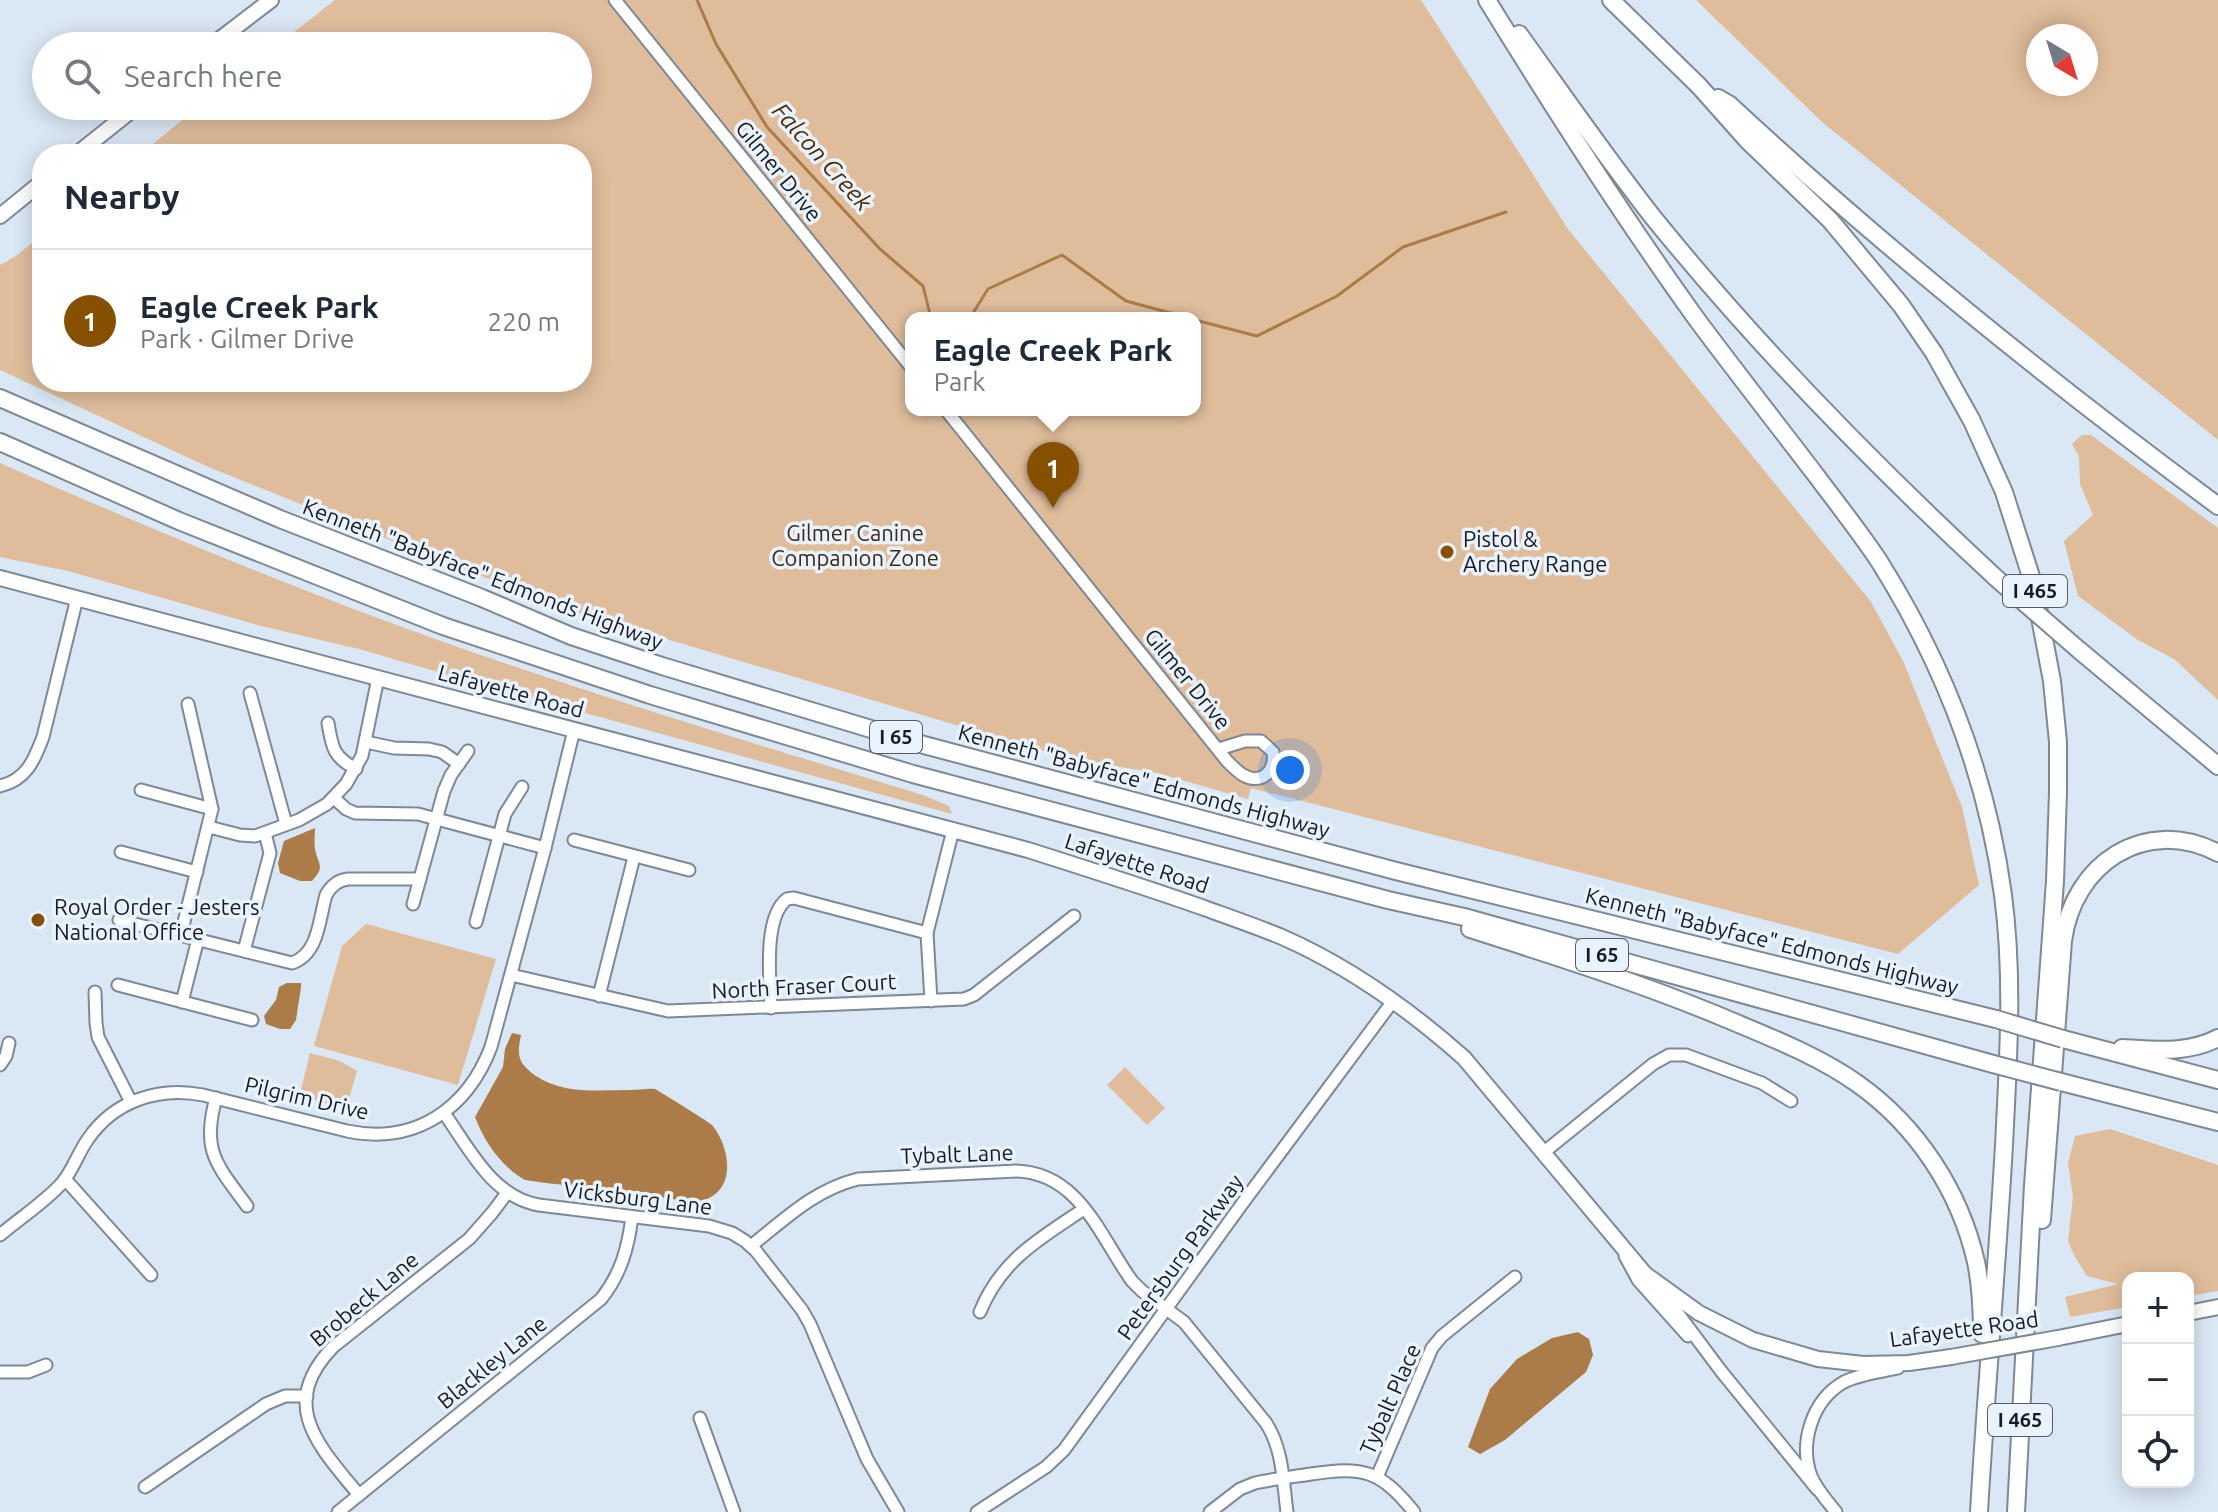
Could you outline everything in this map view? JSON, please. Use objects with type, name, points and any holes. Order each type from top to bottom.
[{"type":"highway","name":"I 465","points":[[1487,0],[1639,237],[1877,559],[1929,651],[1969,745],[1997,856],[2010,969],[2005,1122],[1979,1512]]},
{"type":"highway","points":[[1495,0],[1650,212],[1734,312],[1867,454],[1996,578],[2218,766]]},
{"type":"highway","name":"I 465","points":[[1611,0],[1830,220],[1877,274],[1923,337],[1963,404],[1988,457],[2011,511],[2034,586],[2052,681],[2059,781],[2016,1512]]},
{"type":"highway","points":[[1699,86],[1730,105],[1964,309],[2218,506]]},
{"type":"highway","name":"Kenneth \"Babyface\" Edmonds Highway","points":[[0,398],[280,519],[571,636],[705,680],[924,745],[1396,871],[1996,1019],[2218,1080]]},
{"type":"highway","name":"I 65","points":[[0,442],[179,521],[443,626],[665,699],[898,769],[1388,900],[1464,917],[1993,1064],[2218,1122]]},
{"type":"highway","points":[[2026,1329],[2042,1219],[2063,941],[2073,902],[2093,872],[2111,857],[2131,847],[2178,841],[2218,853]]},
{"type":"highway","points":[[1388,900],[1688,1003],[1833,1069],[1878,1100],[1927,1153],[1943,1177],[1963,1222],[1980,1283],[1985,1404]]},
{"type":"highway","points":[[2086,1045],[2181,1050],[2218,1038]]},
{"type":"main road","points":[[229,32],[271,0]]},
{"type":"main road","points":[[90,144],[120,120]]},
{"type":"main road","points":[[0,216],[32,190]]},
{"type":"main road","name":"Lafayette Road","points":[[0,578],[1028,850],[1139,885],[1283,938],[1393,1001],[1437,1035],[1464,1058],[1645,1274],[1699,1313],[1770,1347],[1839,1363],[1898,1363],[1929,1361],[2122,1325]]},
{"type":"main road","points":[[2194,1312],[2218,1307]]},
{"type":"street","name":"Gilmer Drive","points":[[615,0],[905,360]]},
{"type":"street","name":"Gilmer Drive","points":[[951,416],[1227,761],[1244,776],[1253,779],[1264,777],[1274,764],[1273,752],[1261,741],[1245,741],[1219,749]]},
{"type":"street","points":[[0,786],[16,781],[25,774],[37,754],[77,598]]},
{"type":"street","points":[[209,827],[247,836],[265,833],[306,817],[334,798],[356,769],[366,742],[378,678]]},
{"type":"street","points":[[250,693],[286,824]]},
{"type":"street","points":[[181,934],[212,809],[188,704]]},
{"type":"street","points":[[328,723],[337,755],[356,769]]},
{"type":"street","name":"Pilgrim Drive","points":[[5,1231],[56,1189],[94,1131],[113,1113],[131,1102],[154,1094],[194,1093],[367,1134],[403,1131],[444,1113],[464,1095],[481,1071],[491,1047],[574,730]]},
{"type":"street","points":[[366,742],[442,752],[459,764]]},
{"type":"street","points":[[413,904],[447,782],[468,751]]},
{"type":"street","points":[[476,922],[505,814],[522,787]]},
{"type":"street","points":[[141,790],[212,809]]},
{"type":"street","points":[[334,798],[355,813],[418,814],[545,848]]},
{"type":"street","points":[[931,1001],[927,933],[953,830]]},
{"type":"street","points":[[244,951],[270,853],[265,833]]},
{"type":"street","points":[[574,840],[689,870]]},
{"type":"street","points":[[121,852],[197,872]]},
{"type":"street","points":[[599,996],[634,857]]},
{"type":"street","points":[[119,920],[289,963],[308,955],[326,895],[338,881],[420,879]]},
{"type":"street","points":[[771,1008],[769,946],[779,906],[785,900],[794,898],[927,933]]},
{"type":"street","name":"North Fraser Court","points":[[511,975],[668,1011],[964,999],[974,995],[1074,916]]},
{"type":"street","points":[[182,1002],[198,939]]},
{"type":"street","points":[[118,985],[252,1020]]},
{"type":"street","points":[[95,992],[98,1037],[131,1102]]},
{"type":"street","name":"Petersburg Parkway","points":[[977,1512],[1061,1454],[1393,1001]]},
{"type":"street","points":[[0,1065],[9,1043]]},
{"type":"street","points":[[1543,1153],[1653,1064],[1669,1055],[1686,1055],[1762,1083],[1791,1101]]},
{"type":"street","points":[[216,1098],[209,1128],[213,1154],[247,1206]]},
{"type":"street","name":"Vicksburg Lane","points":[[444,1113],[488,1175],[507,1193],[529,1203],[722,1229],[751,1246],[804,1313],[867,1459],[898,1512]]},
{"type":"street","name":"Tybalt Lane","points":[[751,1246],[811,1198],[833,1186],[863,1178],[1031,1172],[1046,1176],[1063,1185],[1078,1199],[1129,1278],[1188,1327],[1266,1423],[1277,1444],[1287,1512]]},
{"type":"street","points":[[65,1179],[151,1275]]},
{"type":"street","name":"Brobeck Lane","points":[[307,1396],[317,1366],[333,1347],[469,1239],[507,1193]]},
{"type":"street","points":[[980,1312],[990,1289],[1012,1260],[1084,1209]]},
{"type":"street","points":[[0,1216],[5,1231]]},
{"type":"street","name":"Blackley Lane","points":[[338,1512],[601,1299],[625,1257],[632,1217]]},
{"type":"street","points":[[1615,1238],[1638,1280],[1721,1371],[1836,1512]]},
{"type":"street","points":[[1645,1274],[1666,1295],[1721,1371]]},
{"type":"street","name":"Tybalt Place","points":[[1377,1477],[1432,1348],[1442,1336],[1515,1277]]},
{"type":"street","points":[[1817,1489],[1808,1465],[1807,1446],[1811,1426],[1822,1401],[1836,1387],[1856,1377],[1929,1361]]},
{"type":"street","points":[[0,1372],[28,1372],[46,1365]]},
{"type":"street","points":[[145,1487],[256,1409],[280,1398],[307,1396],[307,1416],[313,1435],[359,1495]]},
{"type":"street","points":[[700,1418],[734,1512]]},
{"type":"street","points":[[1210,1512],[1247,1486],[1282,1478],[1348,1470],[1377,1477],[1394,1488],[1414,1512]]},
{"type":"green space","name":"Gilmer Canine Companion Zone","points":[[335,0],[1421,0],[1568,229],[1871,602],[1903,661],[1962,807],[1979,885],[1898,954],[1251,788],[1248,799],[1157,773],[1067,758],[569,610],[206,466],[47,392],[592,392],[592,144],[153,144],[182,120],[592,120],[592,32],[294,32]]},
{"type":"green space","points":[[1696,0],[2218,0],[2218,440],[1822,122]]},
{"type":"green space","points":[[32,243],[32,385],[0,370],[0,265]]},
{"type":"green space","points":[[2082,435],[2091,435],[2218,528],[2218,700],[2174,659],[2138,640],[2078,596],[2064,541],[2093,515],[2080,484],[2079,456],[2072,444]]},
{"type":"green space","points":[[0,463],[108,510],[383,620],[619,701],[923,795],[949,806],[952,814],[359,649],[261,626],[68,571],[0,557]]},
{"type":"green space","points":[[366,924],[496,959],[458,1085],[314,1046],[342,946]]},
{"type":"green space","points":[[310,1053],[340,1061],[357,1071],[346,1109],[300,1094]]},
{"type":"green space","points":[[1125,1067],[1165,1108],[1147,1125],[1107,1085]]},
{"type":"green space","points":[[2110,1129],[2218,1165],[2218,1291],[2194,1295],[2194,1272],[2122,1272],[2122,1308],[2070,1317],[2065,1297],[2118,1284],[2087,1276],[2068,1242],[2073,1197],[2068,1163],[2075,1136]]},
{"type":"shaded area","points":[[315,828],[315,849],[320,865],[316,876],[312,881],[300,881],[280,873],[278,863],[284,841]]},
{"type":"shaded area","points":[[287,983],[301,983],[296,1020],[290,1029],[280,1029],[266,1024],[264,1016],[276,1000],[279,987]]},
{"type":"shaded area","points":[[512,1033],[521,1035],[519,1053],[522,1063],[547,1082],[582,1090],[655,1089],[712,1125],[723,1143],[727,1165],[723,1185],[717,1193],[700,1201],[671,1199],[525,1180],[508,1168],[484,1136],[475,1117],[503,1067],[505,1049]]},
{"type":"shaded area","points":[[1578,1332],[1589,1339],[1593,1355],[1586,1372],[1505,1440],[1480,1454],[1468,1447],[1490,1389],[1517,1359],[1552,1338]]},
{"type":"waterway","name":"Falcon Creek","points":[[697,0],[716,44],[767,127],[880,249],[923,286],[930,312]]},
{"type":"waterway","name":"Falcon Creek","points":[[1201,322],[1257,336],[1337,296],[1403,247],[1506,212]]},
{"type":"waterway","name":"Falcon Creek","points":[[974,312],[988,289],[1062,255],[1126,301],[1167,312]]},
{"type":"place","name":"Eagle Creek Park","points":[[1053,508]]},
{"type":"place","name":"Pistol & Archery Range","points":[[1447,552]]},
{"type":"place","name":"Royal Order - Jesters National Office","points":[[38,920]]}]
